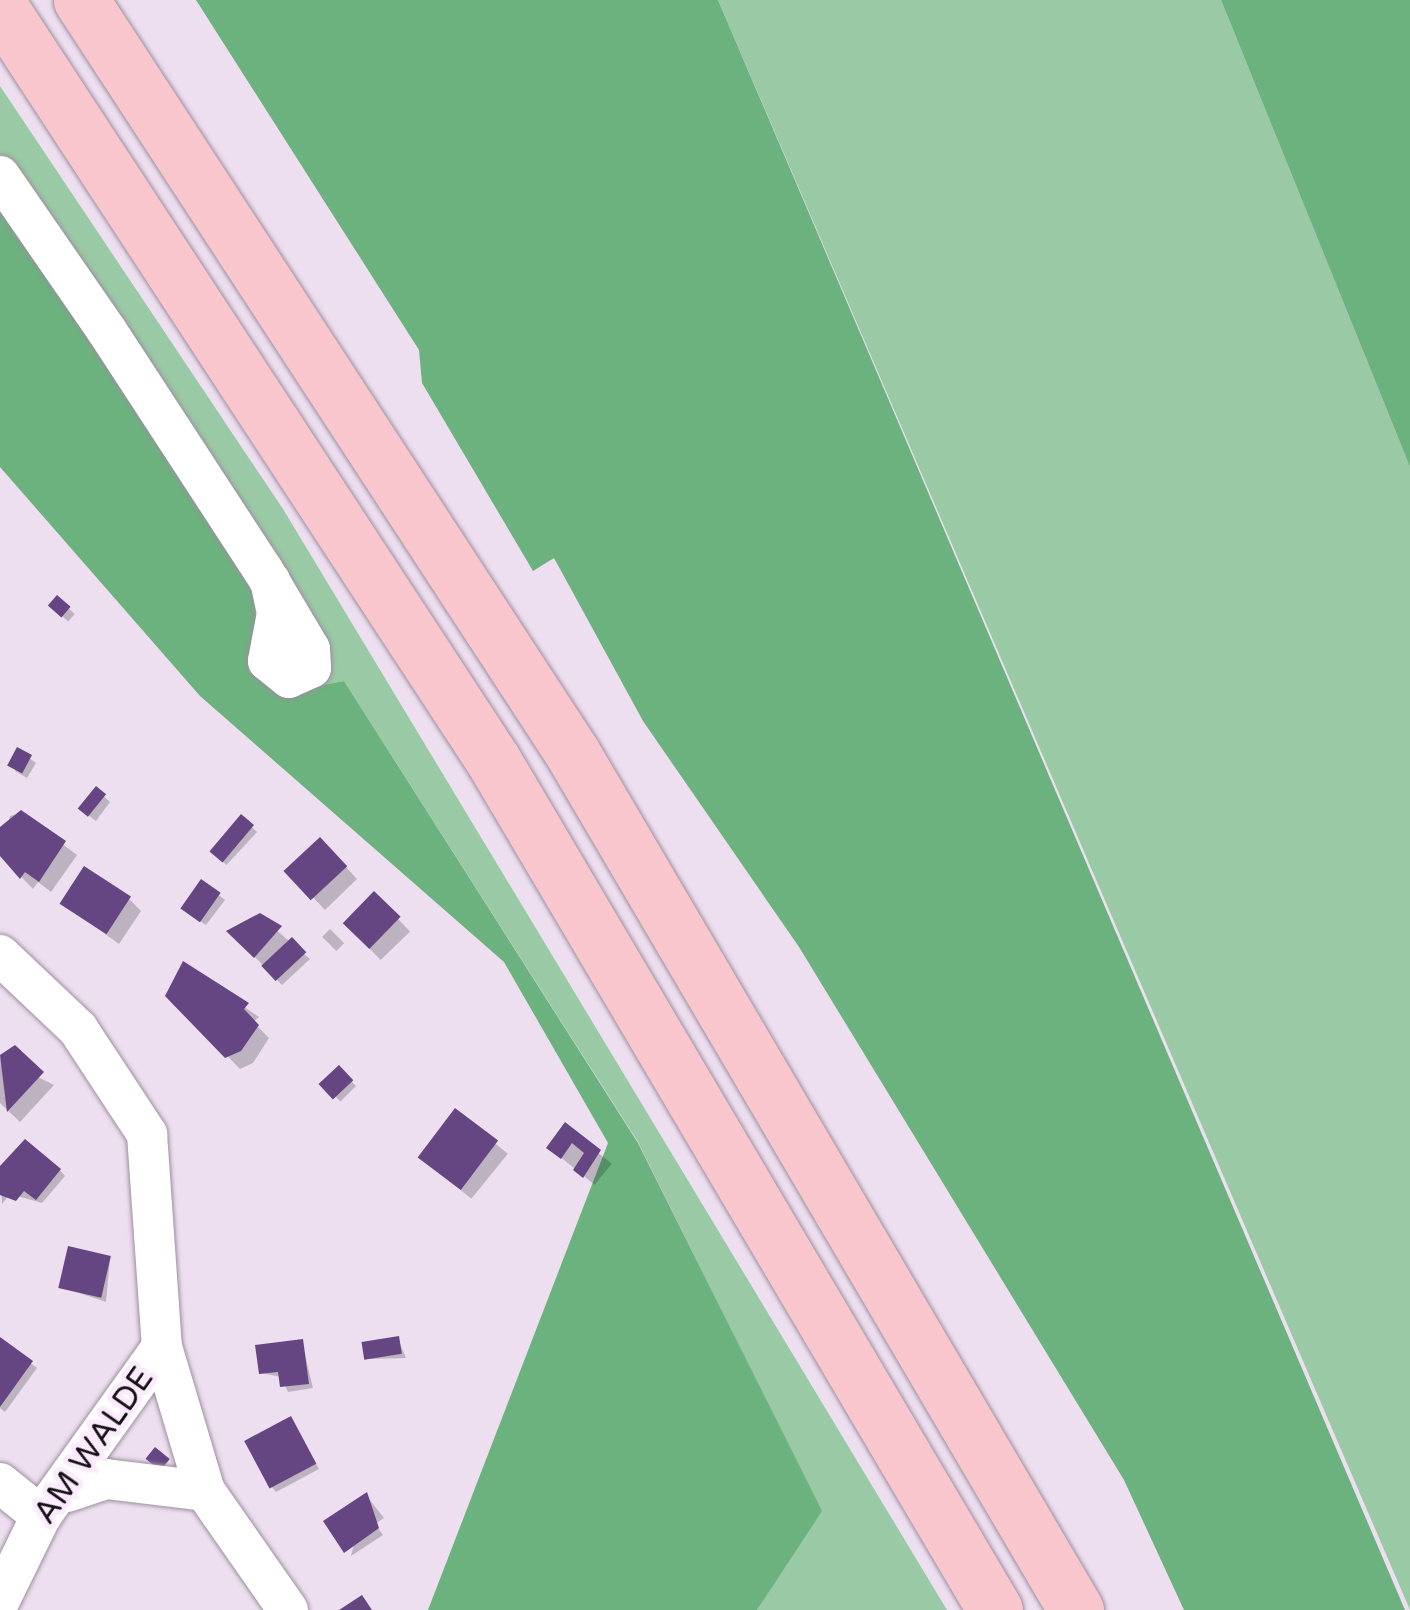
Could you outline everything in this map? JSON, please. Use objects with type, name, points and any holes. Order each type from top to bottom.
[{"type":"highway","points":[[81,0],[583,770],[1076,1610]]},
{"type":"highway","points":[[0,7],[493,760],[996,1610]]},
{"type":"street","points":[[0,176],[270,581]]},
{"type":"street","points":[[0,955],[78,1028],[147,1134],[162,1346],[205,1491],[288,1610]]},
{"type":"street","name":"AM WALDE","points":[[0,1600],[54,1504],[162,1346]]},
{"type":"street","points":[[0,1483],[54,1504],[106,1479],[205,1491]]},
{"type":"green space","points":[[196,0],[718,0],[1405,1610],[1184,1610],[1124,1480],[799,947],[643,721],[554,558],[533,571],[422,383],[419,350]]},
{"type":"green space","points":[[718,0],[1221,0],[1410,467],[1410,1610]]},
{"type":"green space","points":[[1221,0],[1410,0],[1410,467]]},
{"type":"green space","points":[[0,86],[283,509],[947,1610],[757,1610],[821,1511],[638,1142],[344,681],[281,693],[249,672],[257,620],[0,197]]},
{"type":"green space","points":[[0,197],[251,586],[257,620],[249,672],[281,693],[344,681],[638,1143],[822,1511],[757,1610],[428,1610],[608,1143],[504,962],[200,696],[0,467]]},
{"type":"building","points":[[57,595],[71,607],[61,617],[48,606]]},
{"type":"building","points":[[17,747],[32,755],[22,774],[7,766]]},
{"type":"building","points":[[96,786],[106,794],[88,817],[78,809]]},
{"type":"building","points":[[21,810],[66,841],[39,882],[25,872],[20,879],[0,856],[0,827]]},
{"type":"building","points":[[241,814],[254,825],[223,862],[210,852]]},
{"type":"building","points":[[320,837],[347,866],[311,900],[283,871]]},
{"type":"building","points":[[84,866],[131,896],[106,934],[59,904]]},
{"type":"building","points":[[201,879],[221,893],[200,922],[180,908]]},
{"type":"building","points":[[374,891],[401,917],[369,949],[343,923]]},
{"type":"building","points":[[260,913],[282,926],[254,958],[226,931]]},
{"type":"building","points":[[292,937],[306,952],[276,981],[261,966]]},
{"type":"building","points":[[183,961],[249,1003],[244,1009],[259,1025],[241,1051],[225,1058],[165,996]]},
{"type":"building","points":[[15,1045],[44,1072],[7,1112],[0,1055]]},
{"type":"building","points":[[339,1065],[353,1080],[333,1099],[319,1084]]},
{"type":"building","points":[[455,1108],[498,1140],[461,1190],[418,1158]]},
{"type":"building","points":[[565,1122],[601,1150],[583,1178],[573,1170],[584,1153],[572,1143],[561,1159],[546,1148]]},
{"type":"building","points":[[25,1139],[61,1169],[36,1200],[24,1191],[16,1201],[0,1195],[0,1166]]},
{"type":"building","points":[[68,1246],[111,1256],[101,1298],[58,1288]]},
{"type":"building","points":[[399,1336],[402,1354],[364,1360],[361,1342]]},
{"type":"building","points":[[0,1337],[33,1361],[0,1407]]},
{"type":"building","points":[[303,1339],[309,1384],[280,1387],[278,1372],[259,1374],[255,1345]]},
{"type":"building","points":[[291,1416],[316,1464],[270,1489],[244,1441]]},
{"type":"building","points":[[155,1447],[170,1459],[160,1471],[146,1459]]},
{"type":"building","points":[[367,1492],[379,1528],[344,1553],[323,1521]]},
{"type":"building","points":[[362,1595],[372,1610],[339,1610]]}]
